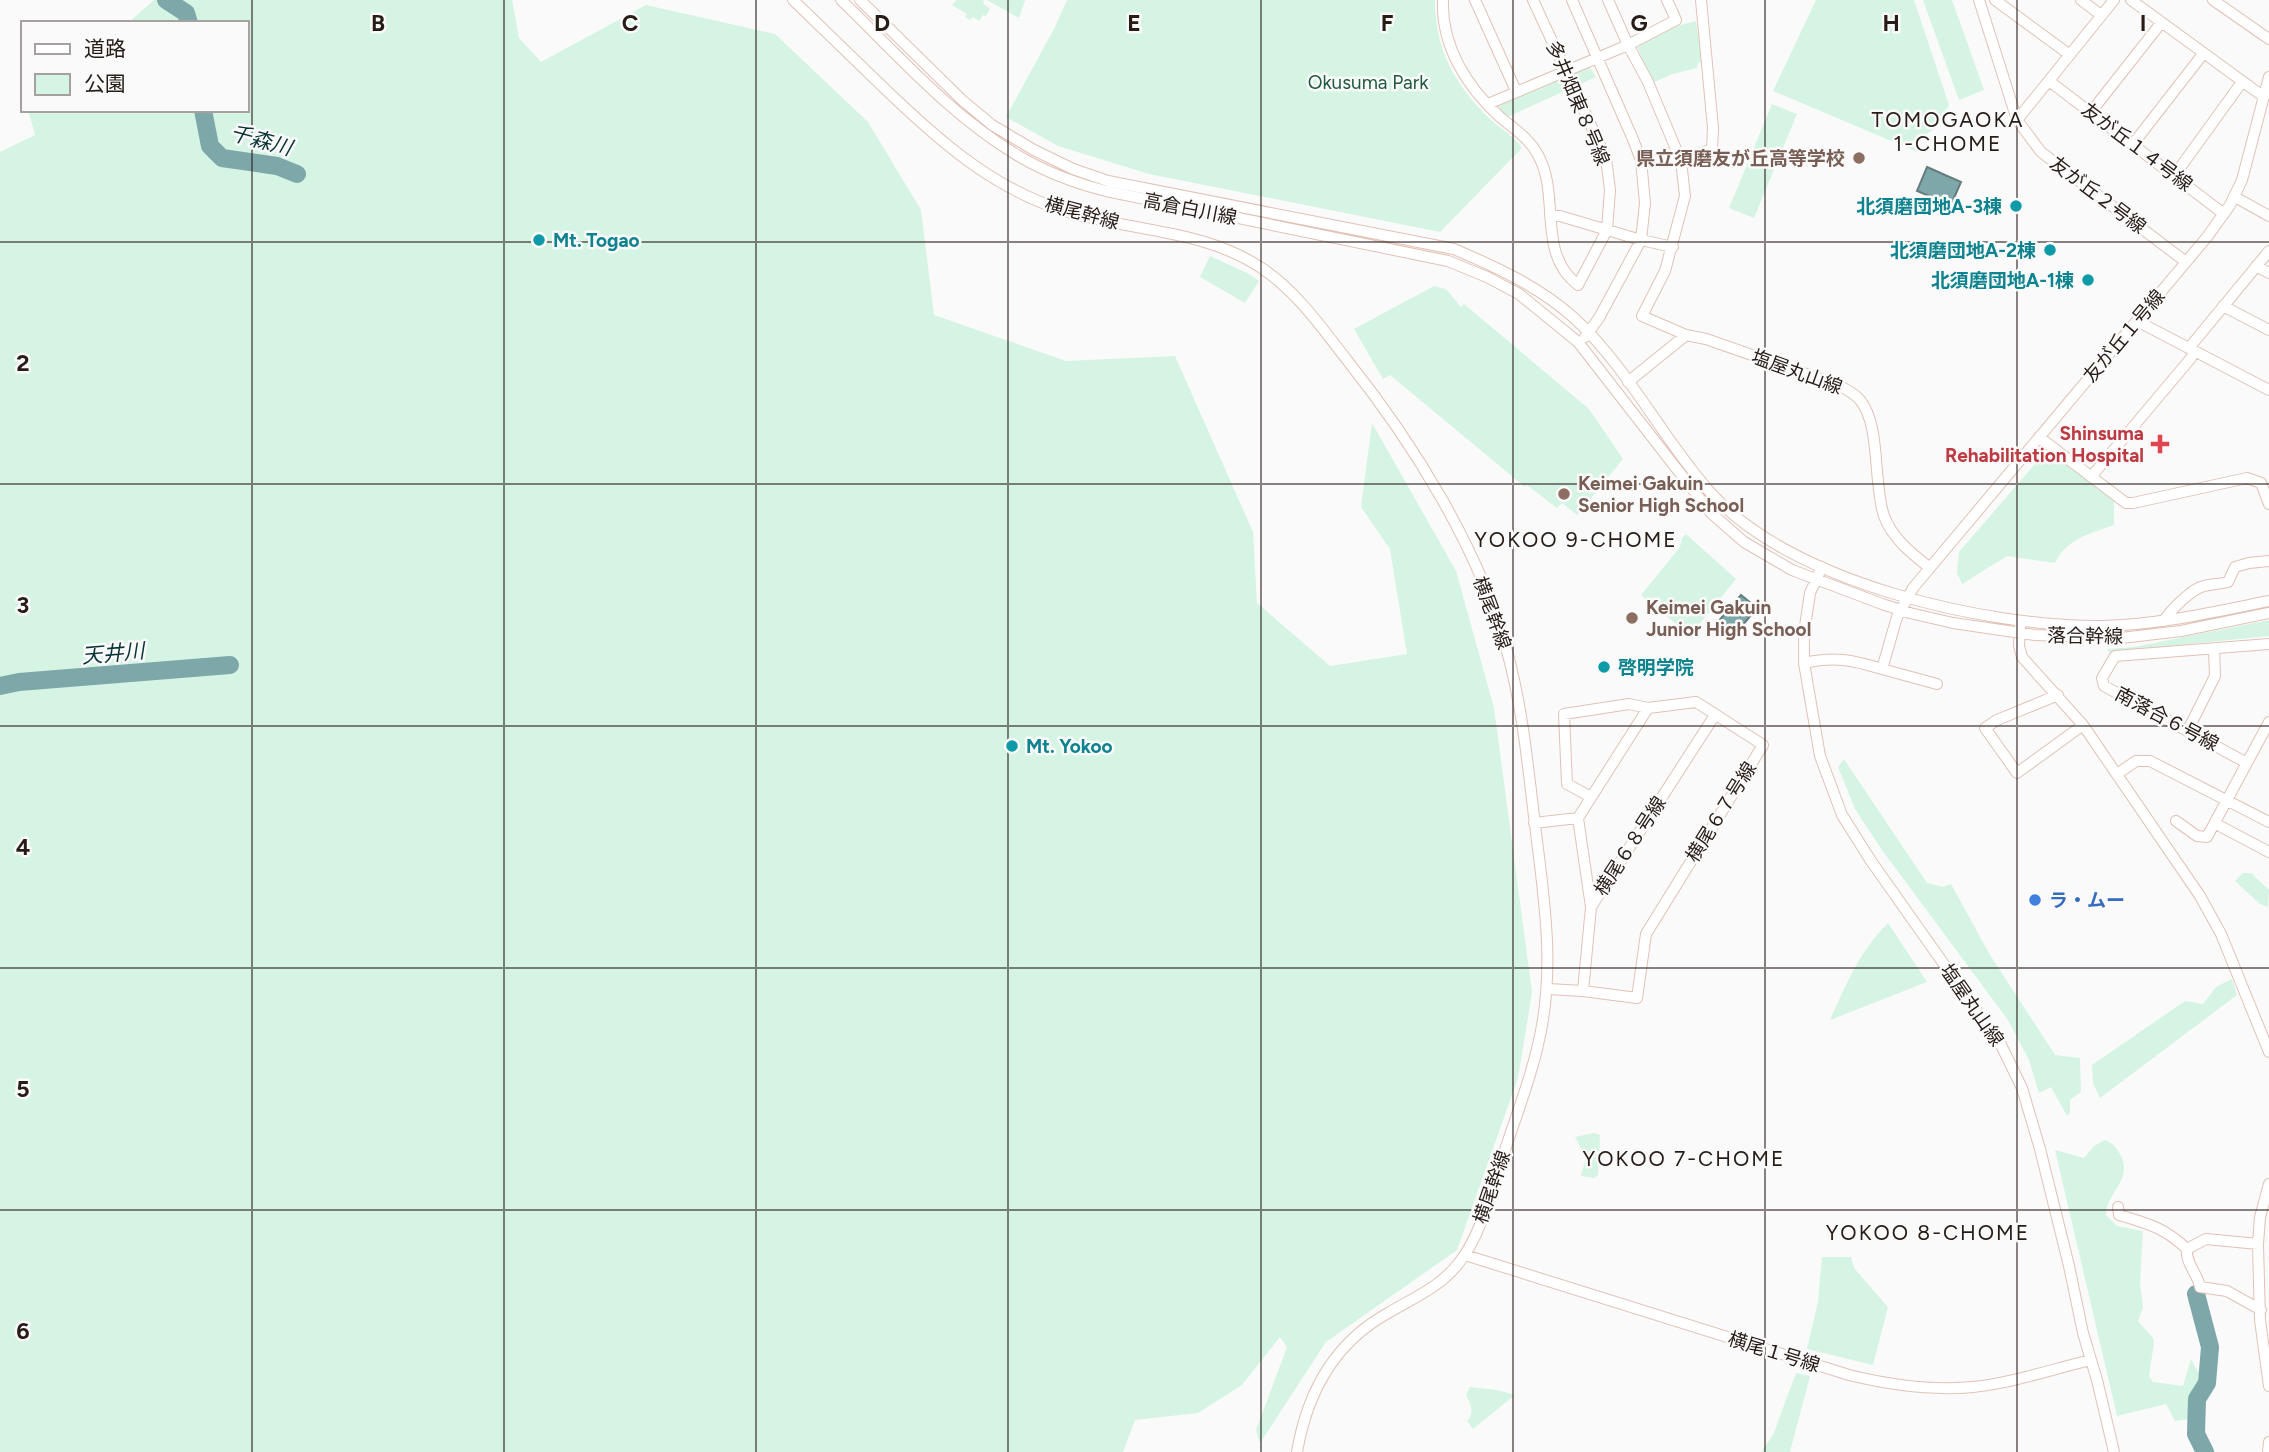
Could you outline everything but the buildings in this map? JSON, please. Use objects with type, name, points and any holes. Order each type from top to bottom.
[{"type":"street","name":"横尾幹線","points":[[793,0],[929,131],[964,160],[992,178],[1036,201],[1062,210],[1202,240],[1227,248],[1274,277],[1312,314],[1382,404],[1450,513],[1492,604],[1507,653],[1520,713],[1548,931],[1548,989],[1544,1019],[1534,1061],[1483,1215],[1465,1255],[1440,1283],[1385,1314],[1362,1330],[1342,1350],[1309,1404],[1297,1452]]},
{"type":"street","name":"高倉白川線","points":[[841,0],[960,115],[1017,156],[1068,181],[1448,261],[1519,294],[1578,342]]},
{"type":"street","name":"高倉白川線","points":[[860,0],[962,100],[992,125],[1073,169],[1108,181],[1454,249],[1526,283],[1572,316],[1588,333]]},
{"type":"street","points":[[1444,0],[1444,24],[1454,57],[1463,74],[1499,116],[1521,133],[1539,156],[1547,186],[1550,216],[1560,216],[1672,247],[1685,196],[1681,161],[1648,82],[1608,0]]},
{"type":"street","points":[[1475,0],[1516,91]]},
{"type":"street","name":"多井畑東８号線","points":[[1533,0],[1606,158],[1610,190],[1607,230],[1578,285],[1557,258],[1550,216]]},
{"type":"street","points":[[1572,0],[1641,160],[1645,203],[1641,240],[1606,305],[1588,333],[1578,342],[1701,502],[1721,523],[1768,558],[1816,579],[1902,610]]},
{"type":"street","points":[[1488,104],[1628,45],[1676,20],[1667,0]]},
{"type":"street","points":[[1681,161],[1712,149],[1713,128],[1701,0]]},
{"type":"street","name":"友が丘２号線","points":[[1979,0],[2017,120],[2041,152],[2186,262]]},
{"type":"street","points":[[1995,0],[2070,55]]},
{"type":"street","points":[[2081,0],[2101,15]]},
{"type":"street","points":[[2017,120],[2113,0]]},
{"type":"street","points":[[2131,0],[2264,97]]},
{"type":"street","points":[[2213,0],[2269,39]]},
{"type":"street","points":[[2091,112],[2161,23]]},
{"type":"street","points":[[2133,145],[2203,54]]},
{"type":"street","name":"友が丘１号線","points":[[1930,568],[2224,214],[2242,180],[2269,77]]},
{"type":"street","name":"友が丘１４号線","points":[[2049,81],[2224,214]]},
{"type":"street","points":[[2174,176],[2242,82]]},
{"type":"street","points":[[2235,197],[2269,216]]},
{"type":"street","name":"塩屋丸山線","points":[[1672,247],[1665,271],[1642,316],[1686,335],[1706,339],[1852,392],[1861,401],[1871,423],[1885,517],[1899,539],[1930,568]]},
{"type":"street","points":[[2091,477],[2190,358],[2191,349],[2269,251]]},
{"type":"street","points":[[2256,267],[2269,273]]},
{"type":"street","points":[[2223,306],[2269,330]]},
{"type":"street","points":[[2137,321],[2269,390]]},
{"type":"street","points":[[1588,333],[1718,501],[1756,532],[1777,545],[1822,567],[1907,597]]},
{"type":"street","points":[[1628,382],[1686,335]]},
{"type":"street","points":[[2039,437],[2129,504],[2248,478],[2261,484],[2269,504]]},
{"type":"street","points":[[2164,621],[2171,611],[2200,586],[2228,582],[2235,567],[2269,561]]},
{"type":"street","name":"塩屋丸山線","points":[[1822,567],[1805,616],[1804,663],[1821,756],[1842,815],[1871,861],[1997,1039],[2022,1088],[2040,1149],[2114,1452]]},
{"type":"street","points":[[1882,669],[1897,617],[1907,597],[1930,568]]},
{"type":"street","name":"落合幹線","points":[[1907,597],[1948,608],[2020,619],[2101,626],[2164,621],[2269,601]]},
{"type":"street","name":"落合幹線","points":[[1902,610],[1952,623],[2083,638],[2121,638],[2181,631],[2269,613]]},
{"type":"street","points":[[2020,619],[2019,646],[2022,657],[2083,725],[2200,896],[2221,934],[2269,1052]]},
{"type":"street","name":"南落合６号線","points":[[2247,763],[2104,686],[2102,678],[2115,656],[2269,644]]},
{"type":"street","points":[[2188,730],[2215,676],[2214,649]]},
{"type":"street","points":[[1804,663],[1841,658],[1937,684]]},
{"type":"street","points":[[2058,695],[1997,720],[1985,728],[2017,773],[2083,725]]},
{"type":"street","name":"横尾６７号線","points":[[1548,989],[1637,998],[1646,934],[1763,745],[1696,702],[1648,708],[1629,704],[1564,714],[1567,784],[1591,797]]},
{"type":"street","points":[[1591,907],[1578,818],[1648,708]]},
{"type":"street","name":"横尾６８号線","points":[[1583,991],[1591,907],[1715,715]]},
{"type":"street","points":[[2176,821],[2197,835],[2207,838],[2247,763],[2264,742],[2269,722]]},
{"type":"street","points":[[2117,774],[2136,761],[2146,760],[2161,765],[2269,822]]},
{"type":"street","points":[[1534,823],[1578,818]]},
{"type":"street","points":[[2216,824],[2269,852]]},
{"type":"street","points":[[2269,1184],[2260,1217],[2258,1244],[2260,1310],[2269,1386]]},
{"type":"street","points":[[2118,1207],[2119,1215],[2169,1233],[2187,1250]]},
{"type":"street","points":[[2187,1250],[2206,1239],[2258,1244]]},
{"type":"street","points":[[2187,1250],[2186,1256],[2199,1279],[2200,1287],[2227,1291],[2260,1310]]},
{"type":"street","name":"横尾１号線","points":[[1465,1255],[1849,1375],[1896,1386],[1976,1387],[2091,1360]]},
{"type":"street","points":[[2258,1258],[2269,1258]]},
{"type":"street","points":[[2267,1452],[2269,1442]]},
{"type":"green space","points":[[154,0],[512,0],[519,38],[541,62],[646,5],[775,34],[868,122],[921,210],[934,315],[1066,361],[1175,356],[1253,532],[1257,603],[1330,666],[1407,654],[1390,549],[1361,507],[1372,423],[1456,571],[1494,708],[1532,992],[1518,1078],[1457,1250],[1326,1342],[1260,1443],[1256,1430],[1287,1347],[1280,1337],[1242,1385],[1198,1413],[1135,1420],[1123,1452],[0,1452],[0,152],[35,135],[29,112],[248,112],[248,21],[130,21]]},
{"type":"green space","points":[[957,0],[984,0],[983,3],[990,9],[979,21],[973,17],[970,20],[965,17],[967,14],[952,5]]},
{"type":"green space","points":[[987,0],[1025,0],[1019,18]]},
{"type":"green space","name":"Okusuma Park","points":[[1067,0],[1435,0],[1443,51],[1457,80],[1490,119],[1522,148],[1440,232],[1149,174],[1058,146],[1006,117]]},
{"type":"green space","points":[[1816,0],[1914,0],[1949,105],[1934,129],[1920,138],[1915,151],[1773,91]]},
{"type":"green space","points":[[1923,0],[1952,0],[1984,90],[1959,100]]},
{"type":"green space","points":[[1696,21],[1702,62],[1698,63],[1697,68],[1652,83],[1637,47],[1676,26]]},
{"type":"green space","points":[[1588,65],[1596,77],[1507,117],[1499,110],[1500,104]]},
{"type":"green space","points":[[1772,104],[1797,114],[1754,218],[1729,208]]},
{"type":"green space","points":[[1210,256],[1259,281],[1245,303],[1200,277]]},
{"type":"green space","points":[[1434,286],[1446,289],[1461,307],[1464,304],[1589,409],[1623,459],[1577,515],[1562,503],[1557,508],[1527,485],[1525,487],[1390,375],[1383,379],[1354,329]]},
{"type":"green space","points":[[2047,450],[2114,500],[2114,525],[2072,543],[2055,563],[2007,556],[1962,584],[1957,573],[1959,552]]},
{"type":"green space","points":[[1686,534],[1736,579],[1693,632],[1688,634],[1641,595],[1680,547]]},
{"type":"green space","points":[[2269,620],[2269,636],[2109,652],[2107,649],[2134,647]]},
{"type":"green space","points":[[1844,759],[1927,883],[1943,887],[1951,884],[1990,955],[2055,1055],[2080,1058],[2081,1092],[2070,1100],[2070,1112],[2067,1116],[2051,1087],[2039,1093],[2029,1060],[2008,1020],[1882,850],[1855,809],[1838,767]]},
{"type":"green space","points":[[2243,873],[2251,873],[2269,890],[2268,907],[2260,904],[2235,881]]},
{"type":"green space","points":[[1888,923],[1927,982],[1830,1020],[1861,957]]},
{"type":"green space","points":[[2232,979],[2237,995],[2100,1098],[2093,1083],[2092,1065],[2185,1001],[2203,1004],[2216,987]]},
{"type":"green space","points":[[1594,1133],[1600,1135],[1598,1175],[1594,1178],[1581,1176],[1586,1158],[1575,1137]]},
{"type":"green space","points":[[2105,1140],[2116,1148],[2124,1165],[2122,1179],[2110,1200],[2106,1215],[2117,1226],[2143,1231],[2140,1283],[2143,1307],[2138,1321],[2153,1338],[2154,1343],[2149,1376],[2153,1382],[2183,1386],[2191,1359],[2203,1381],[2193,1393],[2190,1419],[2175,1421],[2166,1404],[2117,1416],[2055,1150],[2084,1158],[2094,1146]]},
{"type":"green space","points":[[1822,1257],[1851,1257],[1854,1268],[1888,1307],[1873,1365],[1807,1349],[1818,1302]]},
{"type":"green space","points":[[1796,1373],[1810,1376],[1790,1452],[1761,1452],[1773,1435]]},
{"type":"green space","points":[[1470,1387],[1515,1395],[1473,1429],[1467,1421],[1472,1411],[1466,1395]]},
{"type":"water","points":[[1927,167],[1961,182],[1951,205],[1917,191]]},
{"type":"water","points":[[1741,595],[1757,608],[1733,637],[1717,623]]},
{"type":"waterway","name":"千森川","points":[[166,0],[186,13],[188,21]]},
{"type":"waterway","name":"千森川","points":[[203,112],[210,146],[222,158],[277,166],[297,174]]},
{"type":"waterway","name":"天井川","points":[[0,686],[19,682],[230,665]]},
{"type":"waterway","points":[[2196,1294],[2210,1347],[2207,1383],[2197,1399],[2196,1434],[2205,1452]]},
{"type":"place","name":"県立須磨友が丘高等学校","points":[[1859,158]]},
{"type":"place","name":"北須磨団地A-3棟","points":[[2016,206]]},
{"type":"place","name":"Mt. Togao","points":[[539,240]]},
{"type":"place","name":"北須磨団地A-2棟","points":[[2050,250]]},
{"type":"place","name":"北須磨団地A-1棟","points":[[2088,280]]},
{"type":"place","name":"Shinsuma Rehabilitation Hospital","points":[[2160,444]]},
{"type":"place","name":"Keimei Gakuin Senior High School","points":[[1564,494]]},
{"type":"place","name":"Keimei Gakuin Junior High School","points":[[1632,618]]},
{"type":"place","name":"啓明学院","points":[[1604,667]]},
{"type":"place","name":"Mt. Yokoo","points":[[1012,746]]},
{"type":"place","name":"ラ・ムー","points":[[2035,900]]},
{"type":"district","name":"TOMOGAOKA 1-CHOME","points":[[1948,131]]},
{"type":"district","name":"YOKOO 9-CHOME","points":[[1576,539]]},
{"type":"district","name":"YOKOO 7-CHOME","points":[[1684,1158]]},
{"type":"district","name":"YOKOO 8-CHOME","points":[[1928,1232]]}]
